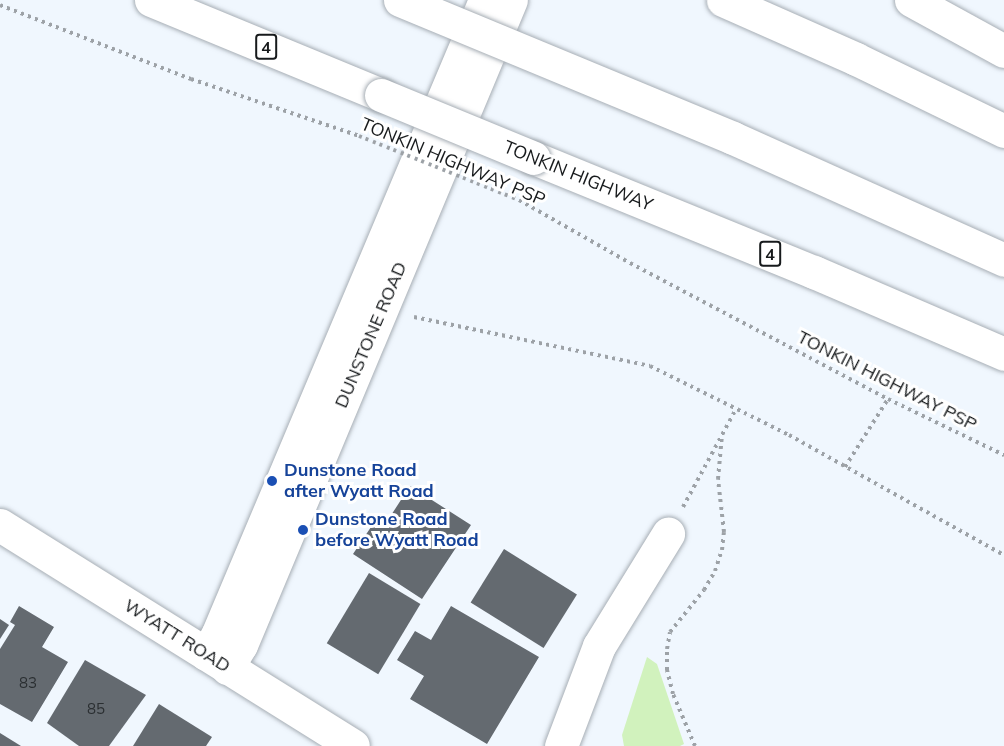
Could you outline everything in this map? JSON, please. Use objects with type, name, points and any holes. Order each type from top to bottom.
[{"type":"main road","name":"TONKIN HIGHWAY","points":[[151,0],[804,268],[1004,354]]},
{"type":"main road","points":[[400,0],[733,138],[1004,260]]},
{"type":"main road","name":"DUNSTONE ROAD","points":[[216,661],[218,633],[485,0]]},
{"type":"main road","name":"DUNSTONE ROAD","points":[[216,661],[241,645],[511,0]]},
{"type":"main road","points":[[723,0],[856,59],[1004,131]]},
{"type":"main road","points":[[910,0],[1004,51]]},
{"type":"main road","name":"WYATT ROAD","points":[[0,525],[353,746]]},
{"type":"main road","points":[[561,746],[599,646],[668,534]]},
{"type":"path","name":"TONKIN HIGHWAY PSP","points":[[0,5],[191,79],[359,136],[519,200],[640,268],[888,399],[1004,455]]},
{"type":"path","points":[[411,317],[650,366],[845,467],[1004,555]]},
{"type":"path","points":[[845,467],[888,399]]},
{"type":"path","points":[[668,534],[736,409]]},
{"type":"path","points":[[695,746],[673,694],[667,670],[667,649],[670,632],[704,590],[715,571],[722,550],[724,532],[718,479],[722,435]]},
{"type":"green space","points":[[647,657],[657,664],[684,744],[680,746],[624,746],[622,735]]},
{"type":"building","points":[[410,486],[471,525],[422,599],[353,554],[377,518],[386,523]]},
{"type":"building","points":[[504,549],[577,595],[544,648],[471,602]]},
{"type":"building","points":[[369,573],[420,604],[378,674],[327,643]]},
{"type":"building","points":[[19,606],[54,627],[42,647],[68,662],[32,722],[0,704],[0,649],[15,625],[10,622]]},
{"type":"building","points":[[451,606],[539,657],[487,744],[410,699],[424,676],[397,660],[415,631],[431,640]]},
{"type":"building","points":[[0,619],[9,625],[0,639]]},
{"type":"building","points":[[85,660],[146,695],[109,746],[79,746],[47,723]]},
{"type":"building","points":[[159,704],[212,737],[206,746],[133,746]]},
{"type":"building","points":[[0,733],[21,746],[0,746]]},
{"type":"place","name":"Dunstone Road after Wyatt Road","points":[[272,481]]},
{"type":"place","name":"Dunstone Road before Wyatt Road","points":[[303,530]]}]
